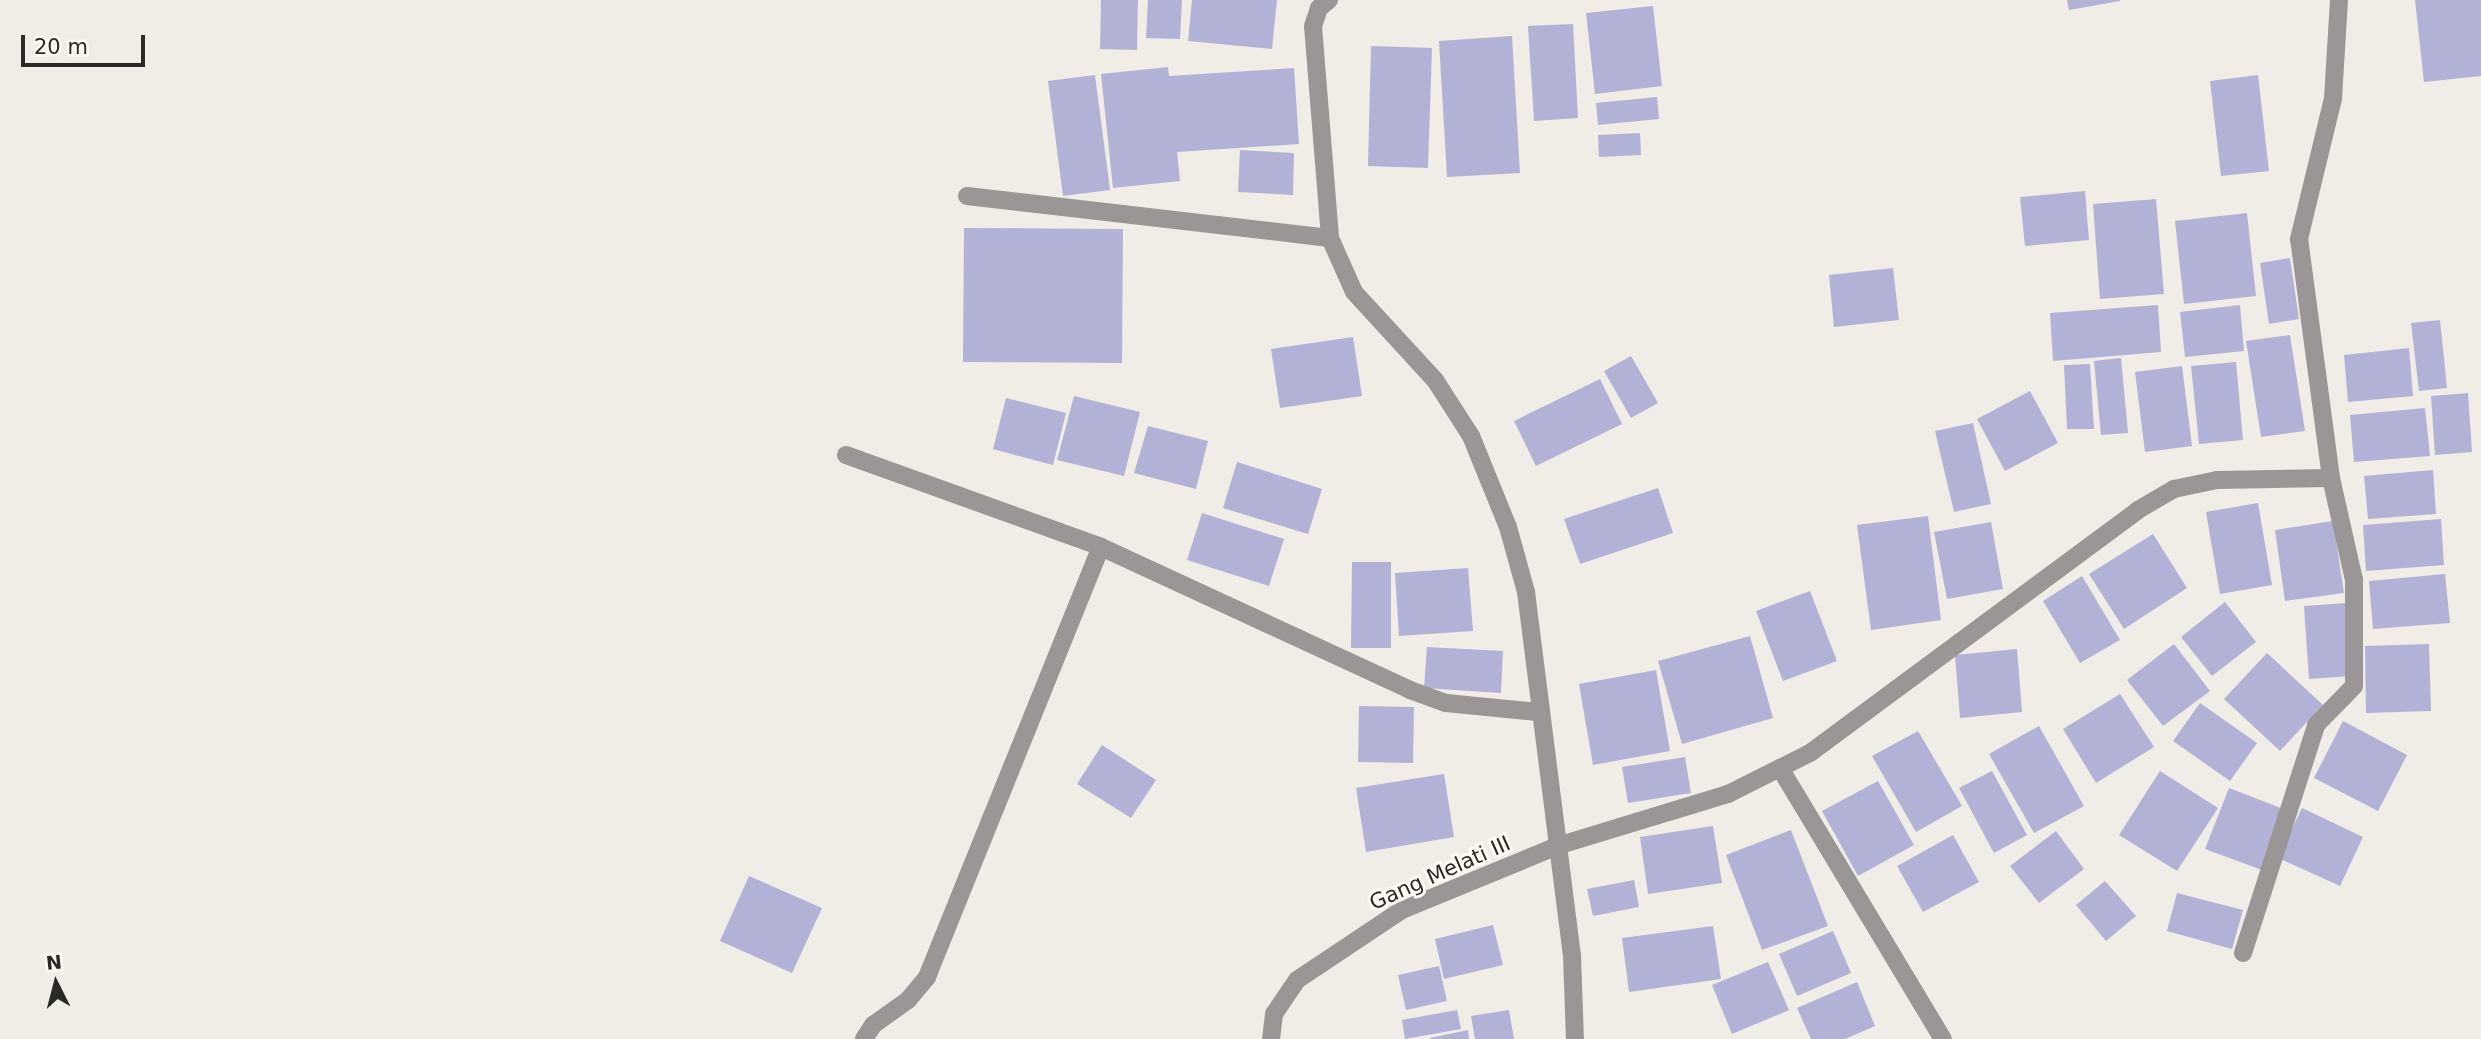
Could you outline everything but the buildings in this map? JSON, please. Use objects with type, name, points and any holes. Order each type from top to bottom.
[{"type":"street","points":[[1329,0],[1319,8],[1313,26],[1330,238],[1354,292],[1435,380],[1471,436],[1508,527],[1526,592],[1538,712],[1572,955],[1575,1039]]},
{"type":"street","points":[[2243,953],[2316,725],[2354,686],[2354,580],[2331,478],[2299,239],[2333,97],[2339,0]]},
{"type":"street","points":[[967,196],[1330,238]]},
{"type":"street","points":[[846,455],[1101,547],[1410,690],[1446,703],[1538,712]]},
{"type":"street","name":"Gang Melati III","points":[[1271,1039],[1274,1014],[1282,996],[1327,956],[1402,910],[1556,846],[1728,794],[1810,753],[2138,510],[2174,489],[2217,480],[2331,478]]},
{"type":"street","points":[[864,1039],[873,1025],[908,1000],[927,977],[1101,547]]},
{"type":"street","points":[[1780,768],[1942,1039]]}]
